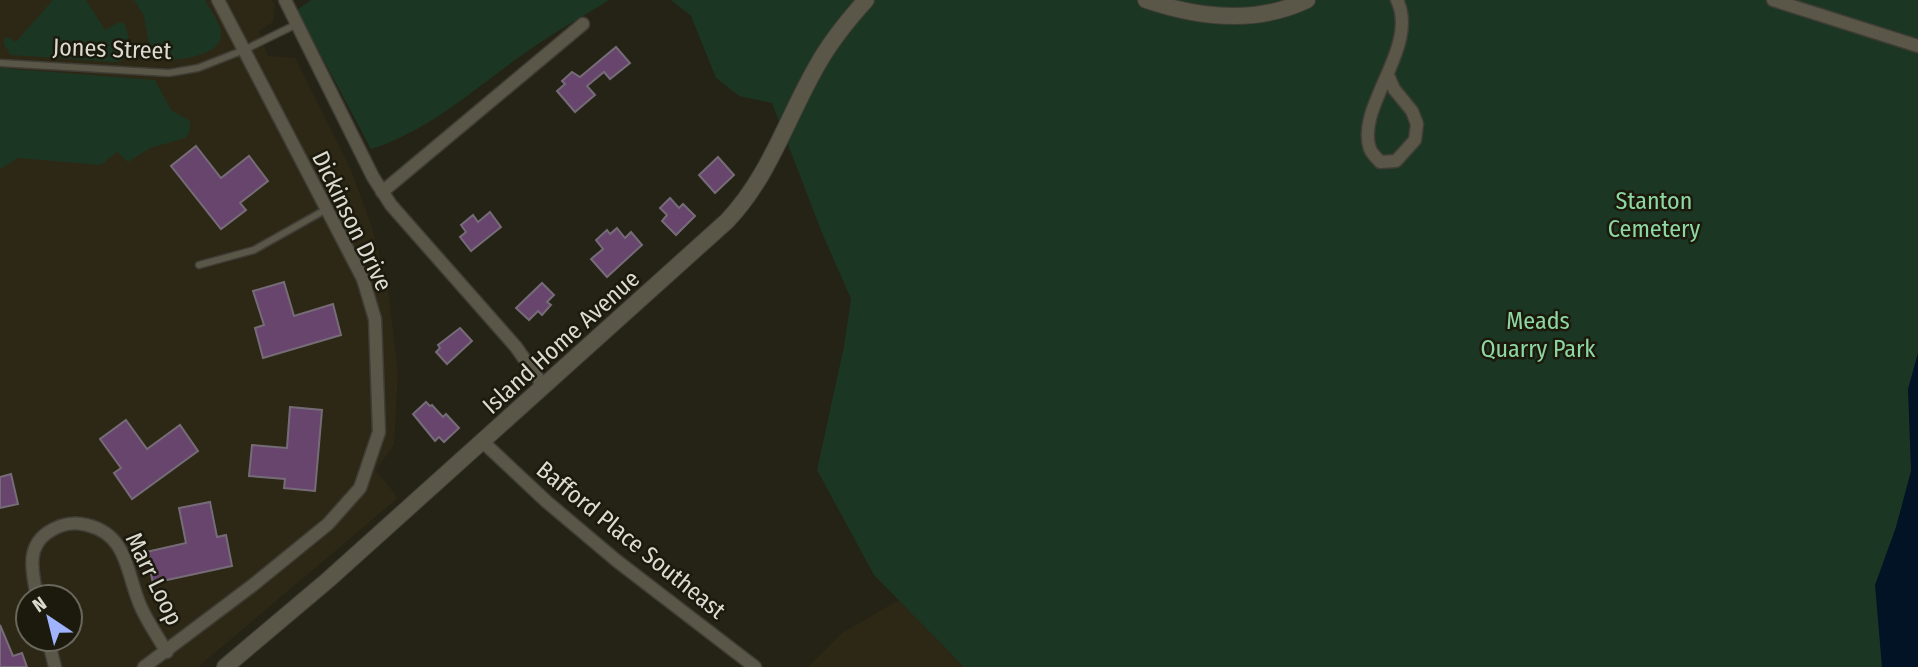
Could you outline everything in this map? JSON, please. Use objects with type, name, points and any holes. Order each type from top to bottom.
[{"type":"street","name":"Dickinson Drive","points":[[144,667],[167,652],[328,524],[360,488],[379,432],[375,319],[363,279],[218,0]]},
{"type":"street","points":[[285,0],[382,192],[516,347],[544,387]]},
{"type":"street","name":"Island Home Avenue","points":[[225,667],[328,580],[483,442],[703,245],[736,212],[767,166],[817,65],[846,23],[866,0]]},
{"type":"street","points":[[1146,0],[1196,13],[1236,17],[1276,12],[1307,0]]},
{"type":"street","points":[[1388,75],[1394,89],[1412,111],[1417,124],[1415,140],[1396,160],[1380,162],[1370,151],[1368,133],[1375,104],[1394,57],[1403,12],[1397,0]]},
{"type":"street","points":[[1773,0],[1918,46]]},
{"type":"street","points":[[382,192],[583,24]]},
{"type":"street","name":"Bafford Place Southeast","points":[[483,442],[547,502],[617,561],[755,667]]},
{"type":"street","name":"Marr Loop","points":[[35,583],[33,548],[40,538],[69,523],[102,529],[109,533],[120,547],[141,608],[167,652]]},
{"type":"lane","name":"Jones Street","points":[[0,63],[141,69],[169,73],[198,68],[244,50],[297,24]]},
{"type":"lane","points":[[199,265],[254,250],[325,210]]},
{"type":"shaded area","points":[[0,0],[272,0],[275,5],[273,22],[259,31],[268,56],[295,58],[351,170],[372,227],[388,289],[398,372],[394,445],[376,470],[398,498],[198,667],[0,667]]},
{"type":"shaded area","points":[[899,600],[964,667],[808,667],[842,633]]},
{"type":"green space","points":[[53,0],[86,0],[105,30],[119,22],[125,24],[129,47],[123,60],[117,62],[11,55],[4,45],[4,39],[8,37],[16,42]]},
{"type":"green space","points":[[134,0],[205,0],[220,28],[218,43],[212,49],[194,56],[173,60],[156,59],[150,51],[144,16]]},
{"type":"green space","points":[[311,0],[609,0],[533,48],[431,121],[371,149],[297,10]]},
{"type":"green space","name":"Meads Quarry Park","points":[[671,0],[1918,0],[1918,667],[964,667],[874,575],[817,470],[844,346],[851,299],[822,233],[772,103],[739,96],[716,78],[691,16]]},
{"type":"green space","points":[[0,68],[155,80],[171,110],[190,121],[190,131],[185,138],[150,148],[128,162],[117,152],[101,165],[18,158],[0,169]]},
{"type":"water","points":[[1918,353],[1918,667],[1882,667],[1875,585],[1896,527],[1911,471],[1908,389]]},
{"type":"building","points":[[616,47],[630,63],[610,79],[604,72],[587,86],[595,95],[575,112],[557,91],[565,84],[562,81],[572,72],[580,77]]},
{"type":"building","points":[[196,146],[221,178],[249,156],[268,181],[240,203],[246,210],[221,229],[171,166]]},
{"type":"building","points":[[718,157],[734,175],[715,193],[699,175]]},
{"type":"building","points":[[670,198],[679,208],[683,204],[695,216],[676,235],[662,221],[667,215],[660,208]]},
{"type":"building","points":[[490,212],[501,227],[471,251],[460,237],[466,232],[461,225],[473,215],[478,222]]},
{"type":"building","points":[[617,228],[625,238],[631,232],[642,245],[607,277],[591,259],[603,249],[596,240],[607,230],[610,234]]},
{"type":"building","points":[[284,282],[294,316],[333,304],[341,335],[263,358],[255,328],[264,325],[253,291]]},
{"type":"building","points":[[542,283],[554,295],[547,302],[551,305],[542,315],[538,311],[529,320],[516,308]]},
{"type":"building","points":[[460,328],[472,341],[447,364],[436,352],[440,348],[438,345]]},
{"type":"building","points":[[426,402],[443,417],[446,414],[459,428],[444,442],[439,437],[435,441],[413,414]]},
{"type":"building","points":[[290,407],[322,410],[315,491],[284,488],[285,479],[249,476],[252,445],[287,448]]},
{"type":"building","points":[[126,420],[147,449],[180,425],[198,451],[132,499],[114,473],[121,468],[100,439]]},
{"type":"building","points":[[11,474],[18,504],[0,508],[0,477]]},
{"type":"building","points":[[210,502],[217,537],[226,535],[232,566],[153,583],[146,552],[186,543],[179,508]]},
{"type":"building","points":[[0,625],[13,656],[22,653],[27,667],[0,667]]},
{"type":"park label","name":"Stanton Cemetery","points":[[1654,215]]}]
